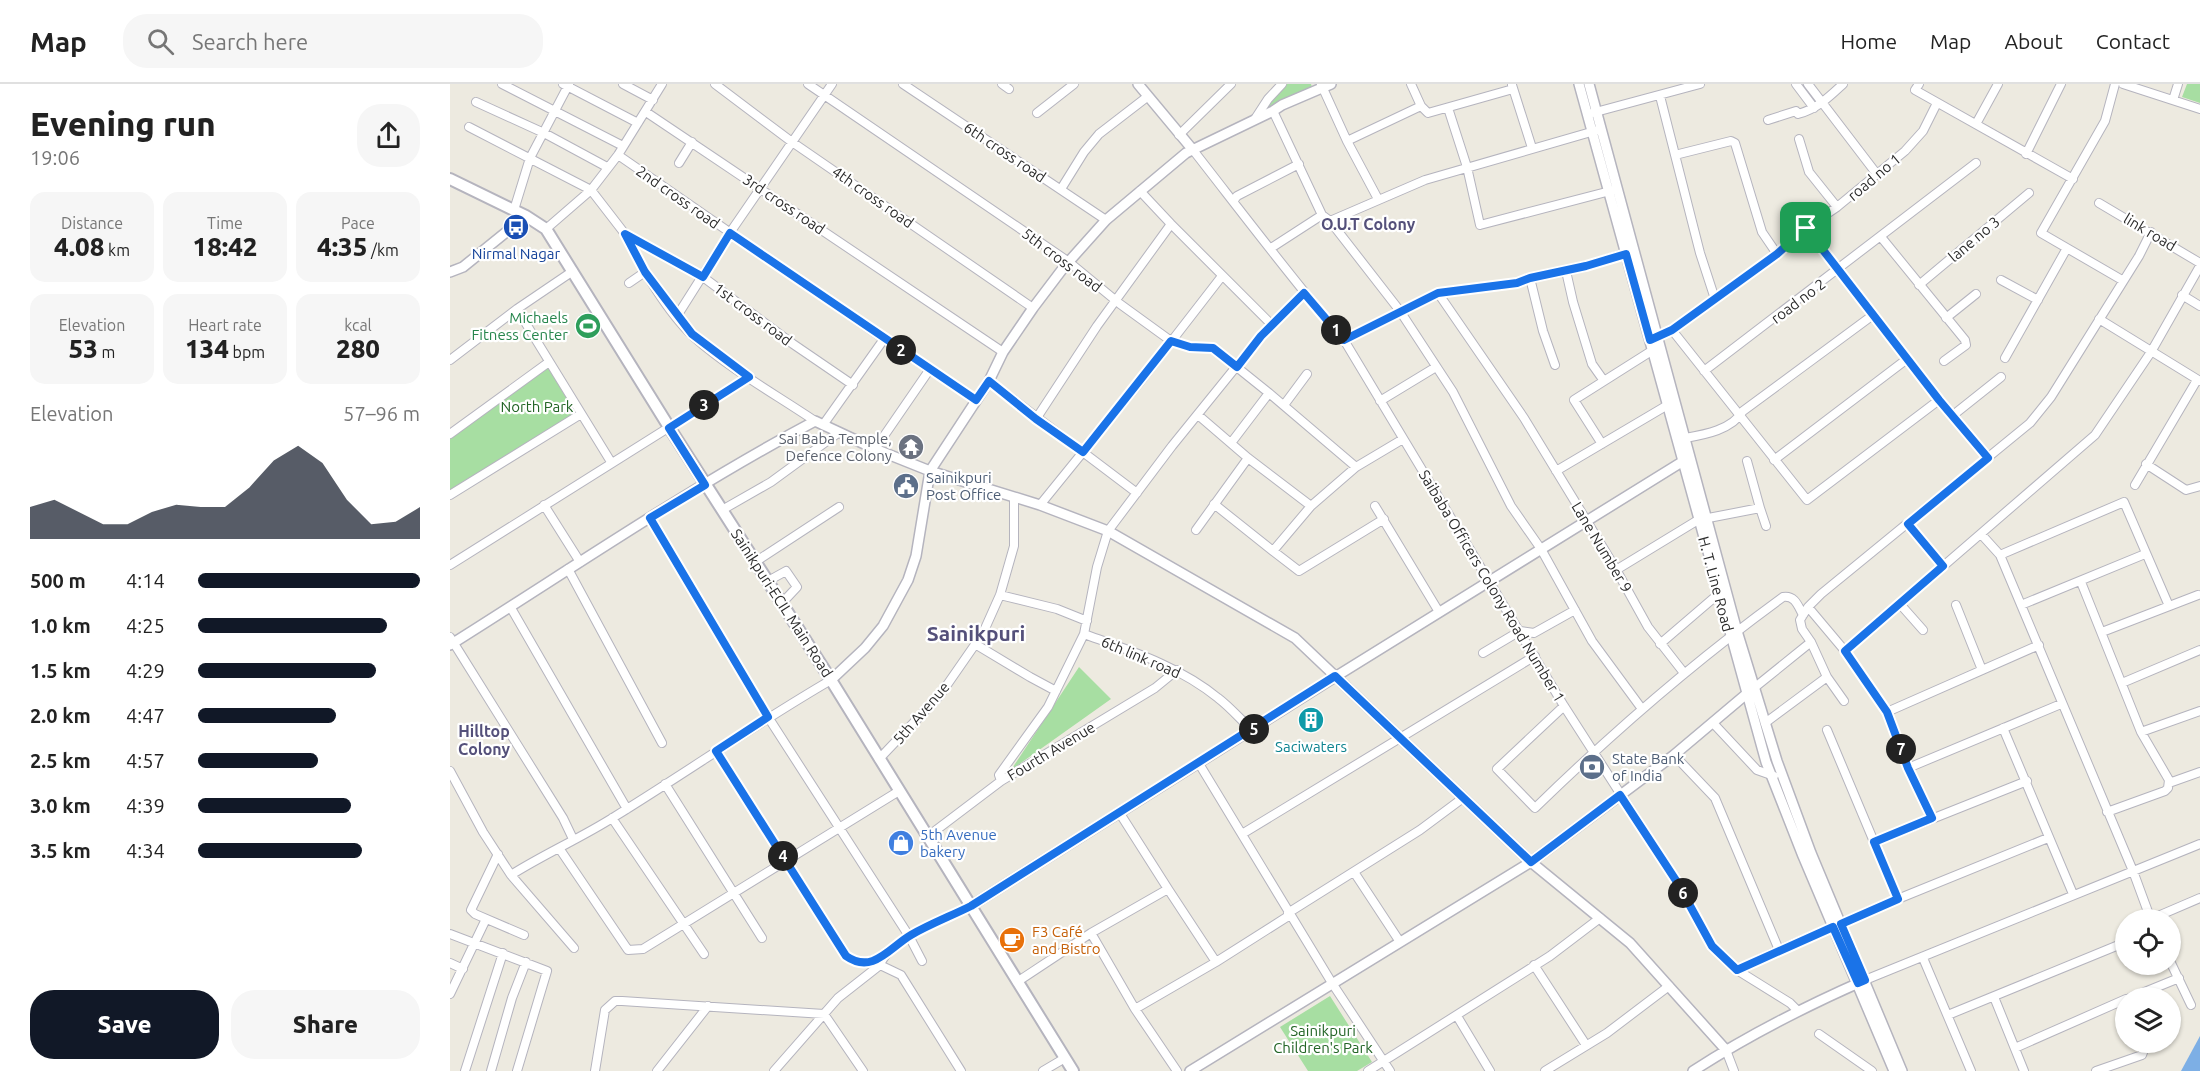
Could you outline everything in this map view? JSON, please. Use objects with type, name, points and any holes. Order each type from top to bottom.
[{"type":"main road","name":"Sainikpuri-ECIL Main Road","points":[[450,179],[526,216],[546,229],[705,485],[831,680],[1073,1071]]},
{"type":"street","points":[[502,84],[622,146]]},
{"type":"street","points":[[623,84],[653,100]]},
{"type":"street","points":[[546,229],[591,189],[618,155],[662,84]]},
{"type":"street","name":"4th cross road","points":[[715,84],[792,142],[1033,308]]},
{"type":"street","name":"5th cross road","points":[[808,84],[1069,262],[1116,301],[1171,341],[1190,347],[1213,348],[1356,466]]},
{"type":"street","points":[[677,316],[831,84]]},
{"type":"street","name":"6th cross road","points":[[903,84],[1106,220]]},
{"type":"street","points":[[1037,113],[1074,84]]},
{"type":"street","points":[[1179,135],[1231,84]]},
{"type":"street","points":[[1255,119],[1268,99],[1282,84]]},
{"type":"street","points":[[1411,84],[1421,106],[1428,113],[1512,86],[1533,148]]},
{"type":"street","name":"H. T. Line Road","points":[[1579,84],[1592,113],[1654,338],[1676,399],[1686,460],[1776,776],[1861,982],[1902,1071]]},
{"type":"street","name":"H. T. Line Road","points":[[1589,84],[1592,113]]},
{"type":"street","points":[[1592,113],[1660,96],[1681,87],[1700,84]]},
{"type":"street","points":[[1796,84],[1814,108]]},
{"type":"street","points":[[1808,84],[1876,173]]},
{"type":"street","points":[[1768,120],[1814,108],[1843,84]]},
{"type":"street","points":[[1919,84],[1915,90],[2073,179]]},
{"type":"street","points":[[1976,124],[1998,84]]},
{"type":"street","points":[[2026,154],[2061,84]]},
{"type":"street","points":[[2115,84],[2105,121],[2041,233],[2122,280]]},
{"type":"street","points":[[2123,84],[2200,109]]},
{"type":"street","points":[[2173,100],[2178,84]]},
{"type":"street","points":[[514,210],[530,158],[556,111],[567,85],[638,123]]},
{"type":"street","points":[[1141,85],[1148,97],[1193,150]]},
{"type":"street","points":[[511,875],[627,809],[768,717],[831,680],[865,648],[883,626],[908,580],[916,555],[930,471],[989,381],[1004,352],[1033,308],[1106,220],[1186,153],[1325,85],[1347,141],[1378,199]]},
{"type":"street","points":[[1660,96],[1700,253],[1716,298]]},
{"type":"street","points":[[1061,189],[1084,152],[1099,134],[1148,97]]},
{"type":"street","points":[[476,102],[544,133],[608,167]]},
{"type":"street","name":"road no 1","points":[[1654,338],[1672,330],[1777,254],[1806,228],[1838,207],[1905,151],[1918,137],[1937,103]]},
{"type":"street","points":[[1347,141],[1421,106]]},
{"type":"street","points":[[1448,108],[1467,168],[1480,225],[1614,190]]},
{"type":"street","points":[[1273,111],[1322,215],[1330,221],[1400,311],[1453,392],[1511,506],[1540,549],[1592,640],[1642,709]]},
{"type":"street","name":"3rd cross road","points":[[646,112],[1004,352]]},
{"type":"street","points":[[469,127],[591,189]]},
{"type":"street","points":[[1330,221],[1425,180],[1597,131]]},
{"type":"street","points":[[1799,139],[1809,172],[1838,207]]},
{"type":"street","points":[[1675,155],[1731,141],[1735,143],[1762,232],[1777,254]]},
{"type":"street","points":[[679,163],[692,142]]},
{"type":"street","name":"Saibaba Officers Colony Road Number 1","points":[[1193,150],[1304,293],[1344,340],[1592,752],[1677,882],[1712,946],[1737,970],[1790,1003],[1798,1011]]},
{"type":"street","name":"2nd cross road","points":[[618,155],[976,400]]},
{"type":"street","name":"road no 2","points":[[1704,371],[1976,163]]},
{"type":"street","points":[[1233,200],[1299,164]]},
{"type":"street","name":"1st cross road","points":[[591,189],[625,234],[703,277],[793,344],[854,385]]},
{"type":"street","points":[[1140,190],[1272,325]]},
{"type":"street","name":"lane no 3","points":[[1919,285],[2029,193]]},
{"type":"street","name":"link road","points":[[2099,202],[2200,264]]},
{"type":"street","points":[[1271,248],[1322,215]]},
{"type":"street","points":[[451,268],[463,267],[526,216]]},
{"type":"street","points":[[1036,419],[1074,360],[1171,224]]},
{"type":"street","points":[[1806,228],[1939,400],[1988,458]]},
{"type":"street","points":[[1844,701],[1827,677],[1811,642],[1802,629],[1800,620],[1805,611],[1837,580],[2030,423],[2051,397],[2139,256],[2151,232]]},
{"type":"street","points":[[625,234],[645,272],[677,316],[703,345],[819,423],[874,449],[930,471],[1040,505],[1108,531],[1295,638],[1531,862],[1630,943],[1725,1050],[1734,1071]]},
{"type":"street","points":[[1881,237],[1966,343],[1944,361]]},
{"type":"street","points":[[2005,358],[2067,248]]},
{"type":"street","points":[[1344,340],[1438,293],[1517,283],[1630,252]]},
{"type":"street","points":[[1845,651],[2095,435],[2151,352],[2200,264]]},
{"type":"street","points":[[451,357],[573,271]]},
{"type":"street","points":[[1566,271],[1592,364],[1604,381]]},
{"type":"street","points":[[629,283],[645,272]]},
{"type":"street","points":[[1040,505],[1222,276]]},
{"type":"street","points":[[1530,278],[1543,331],[1555,365]]},
{"type":"street","points":[[2001,280],[2038,300]]},
{"type":"street","points":[[1002,782],[999,775],[1048,707],[1084,634],[1097,567],[1108,531],[1237,367],[1272,325],[1304,293]]},
{"type":"street","name":"Lane Number 9","points":[[1438,293],[1524,418],[1660,644],[1684,673]]},
{"type":"street","points":[[1946,318],[1976,294]]},
{"type":"street","points":[[2182,295],[2200,306]]},
{"type":"street","points":[[517,309],[610,462]]},
{"type":"street","points":[[1681,439],[1722,429],[1873,315]]},
{"type":"street","points":[[2099,318],[2198,380],[2135,485]]},
{"type":"street","points":[[1672,330],[1807,500],[1939,400]]},
{"type":"street","name":"H. T. Line Road","points":[[1654,338],[1653,351],[1667,405],[1681,439]]},
{"type":"street","points":[[573,839],[563,818],[451,642],[511,608],[568,569],[756,452],[819,423],[854,385],[884,339]]},
{"type":"street","points":[[1602,444],[1574,400],[1653,351]]},
{"type":"street","points":[[1774,460],[1907,359]]},
{"type":"street","points":[[450,434],[549,362]]},
{"type":"street","points":[[1380,401],[1436,367]]},
{"type":"street","points":[[874,449],[930,369]]},
{"type":"street","points":[[1284,405],[1307,375]]},
{"type":"street","points":[[450,565],[610,462],[749,377]]},
{"type":"street","points":[[1952,416],[2001,377]]},
{"type":"street","points":[[989,381],[1036,419],[1137,493]]},
{"type":"street","points":[[1230,443],[1269,393]]},
{"type":"street","points":[[1556,471],[1676,399]]},
{"type":"street","points":[[450,495],[581,414]]},
{"type":"street","points":[[1198,415],[1248,459],[1311,506]]},
{"type":"street","points":[[722,510],[771,482],[838,433]]},
{"type":"street","points":[[1274,551],[1311,506],[1356,466],[1403,439]]},
{"type":"street","points":[[1196,530],[1248,459]]},
{"type":"street","points":[[774,1071],[838,998],[909,936],[971,906],[1335,676],[1686,460]]},
{"type":"street","points":[[1747,461],[1766,526]]},
{"type":"street","points":[[2146,464],[2158,474],[2186,490],[2200,486]]},
{"type":"street","name":"5th Avenue","points":[[879,759],[940,695],[983,633],[1000,595],[1014,546],[1014,497]]},
{"type":"street","points":[[2000,555],[2124,502],[2169,606]]},
{"type":"street","points":[[1214,504],[1299,571],[1384,519]]},
{"type":"street","points":[[544,505],[580,562]]},
{"type":"street","points":[[1375,506],[1439,612]]},
{"type":"street","points":[[755,562],[839,507]]},
{"type":"street","points":[[1616,570],[1702,519],[1760,508]]},
{"type":"street","points":[[650,518],[768,717],[909,936],[922,960]]},
{"type":"street","points":[[1908,524],[1943,566]]},
{"type":"street","points":[[1981,534],[2000,555],[2147,909]]},
{"type":"street","points":[[2021,605],[2145,554]]},
{"type":"street","points":[[568,569],[662,743]]},
{"type":"street","points":[[768,581],[786,571],[797,587],[782,603]]},
{"type":"street","points":[[2081,582],[2141,732],[2168,777],[2169,783],[2165,791],[2107,812]]},
{"type":"street","points":[[1660,644],[1722,591]]},
{"type":"street","points":[[1000,595],[1057,609],[1087,621]]},
{"type":"street","points":[[2102,633],[2198,595]]},
{"type":"street","points":[[1564,706],[1497,769],[1535,808],[1592,752],[1684,673],[1783,597],[1789,596],[1845,651],[1887,712],[1908,768],[1932,818]]},
{"type":"street","points":[[1900,604],[1923,630]]},
{"type":"street","points":[[1956,605],[1982,670]]},
{"type":"street","points":[[511,608],[627,809]]},
{"type":"street","points":[[1483,652],[1520,632],[1534,633],[1575,610]]},
{"type":"street","name":"6th link road","points":[[1084,634],[1177,670],[1219,698],[1252,730]]},
{"type":"street","points":[[1190,1071],[1531,862],[1674,755],[1811,642]]},
{"type":"street","points":[[975,644],[1056,691]]},
{"type":"street","points":[[1887,712],[2039,645]]},
{"type":"street","points":[[2122,682],[2200,650]]},
{"type":"street","points":[[1242,834],[1534,656]]},
{"type":"street","name":"Fourth Avenue","points":[[927,837],[1002,782],[1155,688],[1177,670]]},
{"type":"street","points":[[1765,723],[1827,677]]},
{"type":"street","name":"H. T. Line Road","points":[[1750,691],[1765,723],[1776,776]]},
{"type":"street","points":[[1908,768],[2061,704]]},
{"type":"street","points":[[2141,732],[2200,711]]},
{"type":"street","points":[[1713,723],[1757,770],[1776,776]]},
{"type":"street","points":[[2003,728],[2073,894]]},
{"type":"street","points":[[1827,730],[1898,899]]},
{"type":"street","points":[[716,751],[846,956],[855,962],[882,961],[900,975],[961,1071]]},
{"type":"street","points":[[1674,755],[1715,798],[1779,951]]},
{"type":"street","points":[[1198,762],[1289,914],[1390,1071]]},
{"type":"street","points":[[450,771],[483,832],[511,875],[574,948]]},
{"type":"street","points":[[2169,783],[2200,772]]},
{"type":"street","points":[[1874,842],[2027,781]]},
{"type":"street","points":[[665,783],[762,938]]},
{"type":"street","points":[[560,848],[628,950],[643,949],[899,791]]},
{"type":"street","points":[[1136,1009],[1216,963],[1420,830],[1463,798]]},
{"type":"street","points":[[1119,812],[1216,963]]},
{"type":"street","points":[[612,818],[704,954]]},
{"type":"street","points":[[1737,970],[1898,899],[2048,838]]},
{"type":"street","points":[[1693,1071],[1725,1050],[1798,1011],[1861,982],[2200,844]]},
{"type":"street","points":[[498,854],[471,910],[524,935]]},
{"type":"street","points":[[1354,872],[1400,942]]},
{"type":"street","points":[[1017,982],[1091,933],[1168,889]]},
{"type":"street","points":[[2173,909],[2200,897]]},
{"type":"street","points":[[1368,1071],[1550,956],[1599,918]]},
{"type":"street","points":[[450,992],[486,919]]},
{"type":"street","points":[[1091,933],[1136,1009],[1177,1071]]},
{"type":"street","points":[[450,934],[548,970],[517,1071]]},
{"type":"street","points":[[1948,1015],[2115,947]]},
{"type":"street","points":[[465,1071],[503,953]]},
{"type":"street","points":[[1923,958],[1971,1071]]},
{"type":"street","points":[[491,1071],[512,998],[526,962]]},
{"type":"street","points":[[450,963],[463,969]]},
{"type":"street","points":[[1534,965],[1586,1045]]},
{"type":"street","points":[[2177,975],[2191,1005]]},
{"type":"street","points":[[2157,987],[2179,978]]},
{"type":"street","name":"H. T. Line Road","points":[[1861,982],[1894,1071]]},
{"type":"street","points":[[1545,1071],[1607,1033],[1669,986]]},
{"type":"street","points":[[1994,998],[2024,1071]]},
{"type":"street","points":[[595,1071],[605,1010],[610,1004],[622,1001],[824,1014]]},
{"type":"street","points":[[2014,1048],[2115,1005]]},
{"type":"street","points":[[657,1071],[708,1006]]},
{"type":"street","points":[[824,1014],[863,1071]]},
{"type":"street","points":[[1457,1016],[1490,1071]]},
{"type":"street","points":[[1819,1034],[1872,1071]]},
{"type":"street","points":[[2096,1071],[2142,1053]]},
{"type":"street","points":[[1043,1071],[1065,1058]]},
{"type":"green space","points":[[1287,84],[1311,84],[1312,87],[1265,109],[1270,101]]},
{"type":"green space","points":[[2187,84],[2200,84],[2200,103],[2182,97]]},
{"type":"green space","name":"North Park","points":[[549,362],[581,414],[450,495],[450,434]]},
{"type":"green space","points":[[1079,667],[1111,699],[1011,770]]},
{"type":"green space","name":"Sainikpuri Children's Park","points":[[1330,996],[1372,1062],[1357,1071],[1308,1071],[1280,1027]]},
{"type":"water","points":[[2200,1036],[2200,1071],[2181,1071]]},
{"type":"place","name":"Nirmal Nagar","points":[[516,227]]},
{"type":"place","name":"Michaels Fitness Center","points":[[588,326]]},
{"type":"place","name":"Sai Baba Temple, Defence Colony","points":[[911,447]]},
{"type":"place","name":"Sainikpuri Post Office","points":[[906,486]]},
{"type":"place","name":"Saciwaters","points":[[1311,720]]},
{"type":"place","name":"State Bank of India","points":[[1592,767]]},
{"type":"place","name":"5th Avenue bakery","points":[[901,843]]},
{"type":"place","name":"F3 Café and Bistro","points":[[1012,940]]},
{"type":"district","name":"O.U.T Colony","points":[[1368,224]]},
{"type":"district","name":"Sainikpuri","points":[[976,633]]},
{"type":"district","name":"Hilltop Colony","points":[[484,740]]},
{"type":"route","points":[[1806,228],[1939,400],[1988,458],[1908,524],[1943,566],[1845,651],[1887,712],[1908,768],[1932,818],[1874,842],[1898,899],[1841,924],[1865,980],[1858,983],[1833,927],[1737,970],[1712,946],[1677,882],[1620,795],[1531,862],[1335,676],[971,906],[909,936],[883,957],[864,963],[855,962],[846,956],[716,751],[768,717],[650,518],[705,485],[669,428],[749,377],[703,345],[692,334],[645,272],[625,234],[703,277],[730,233],[976,400],[989,381],[1036,419],[1083,452],[1171,341],[1190,347],[1213,348],[1237,367],[1261,336],[1304,293],[1344,340],[1438,293],[1517,283],[1626,254],[1650,340],[1672,330],[1777,254],[1806,228]]}]
